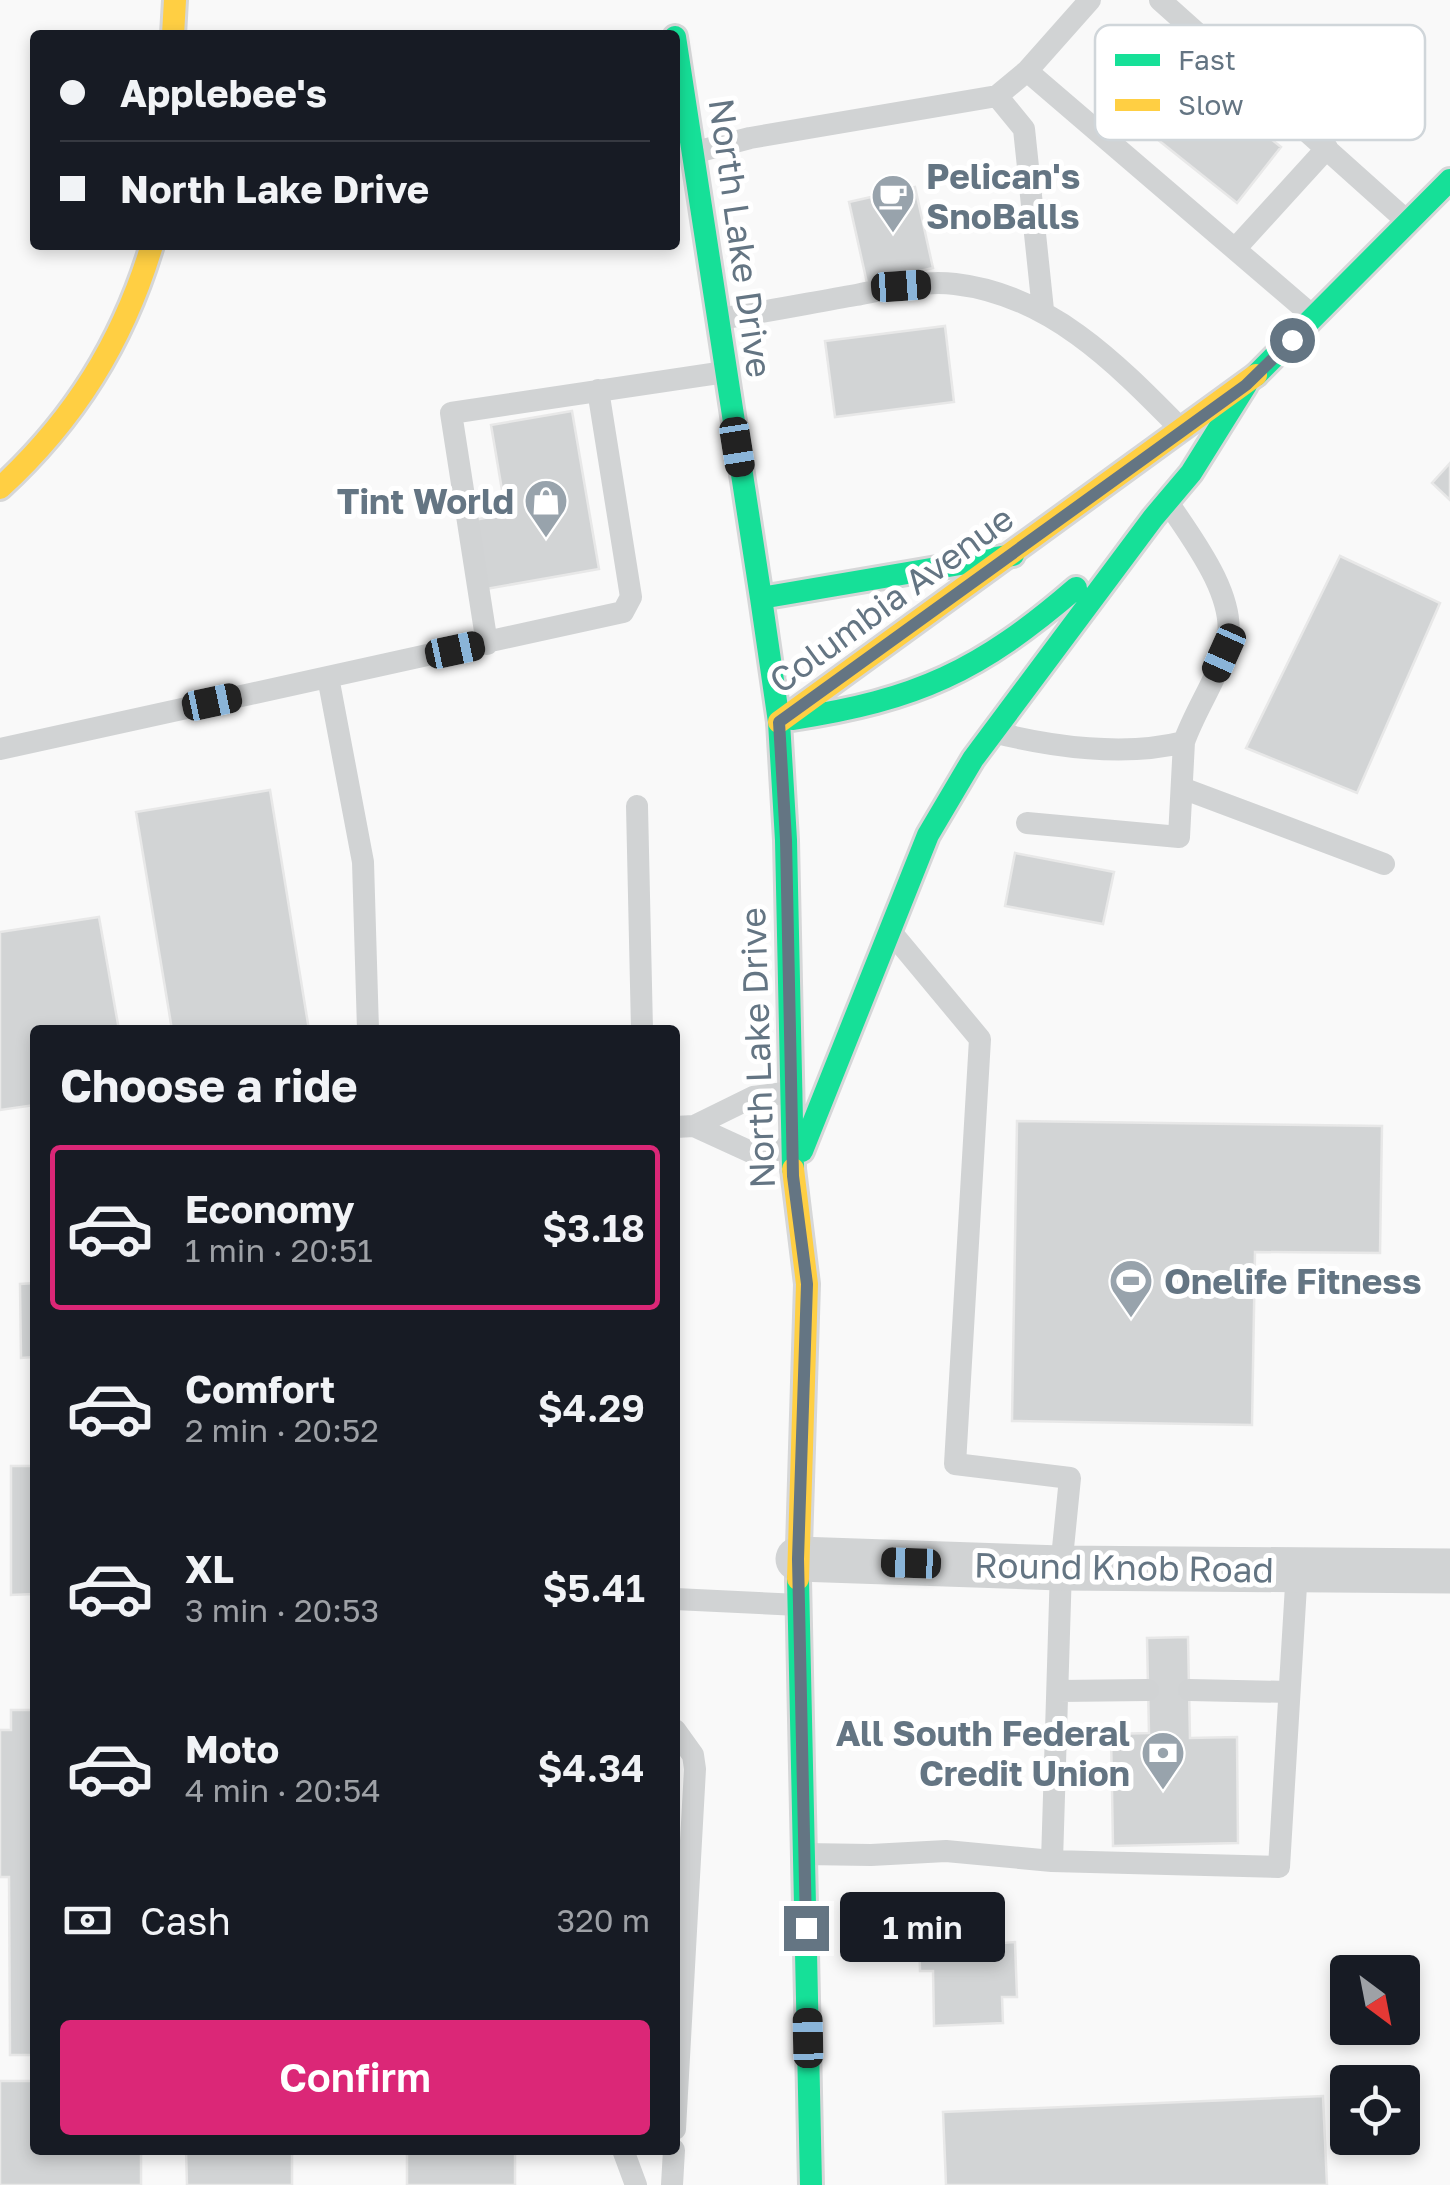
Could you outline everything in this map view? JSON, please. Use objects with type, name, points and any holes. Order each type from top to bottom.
[{"type":"main road","points":[[173,30],[175,0]]},
{"type":"main road","name":"North Lake Drive","points":[[680,63],[779,722],[786,840],[793,1176],[807,1284],[798,1559],[812,2185]]},
{"type":"main road","name":"Columbia Avenue","points":[[779,722],[1246,385],[1450,180]]},
{"type":"main road","points":[[0,488],[25,467],[74,409],[112,352],[142,287],[151,250]]},
{"type":"main road","name":"Columbia Avenue","points":[[793,1176],[928,835],[993,732],[1190,473],[1246,385]]},
{"type":"main road","name":"Columbia Avenue","points":[[779,722],[865,708],[928,687],[956,672],[1038,622],[1160,509]]},
{"type":"main road","points":[[760,598],[1012,555]]},
{"type":"street","name":"Round Knob Road","points":[[798,1559],[1061,1568],[1450,1570]]},
{"type":"lane","points":[[696,152],[750,138],[997,96],[1090,0]]},
{"type":"lane","points":[[1160,0],[1188,25]]},
{"type":"lane","points":[[1026,70],[1095,129]]},
{"type":"lane","points":[[997,96],[1024,129],[1042,310]]},
{"type":"lane","points":[[1108,140],[1314,317]]},
{"type":"lane","points":[[1318,140],[1409,223]]},
{"type":"lane","points":[[1235,249],[1327,148]]},
{"type":"lane","points":[[718,319],[901,286],[952,283],[1042,310],[1088,341],[1182,431]]},
{"type":"lane","points":[[487,644],[451,412],[725,372]]},
{"type":"lane","points":[[0,749],[624,612],[631,597],[598,390]]},
{"type":"lane","points":[[1028,824],[1180,836],[1184,742],[1228,638],[1230,622],[1222,595],[1160,509]]},
{"type":"lane","points":[[328,677],[363,862],[368,1025]]},
{"type":"lane","points":[[993,732],[1036,740],[1144,748],[1184,742]]},
{"type":"lane","points":[[1182,788],[1384,864]]},
{"type":"lane","points":[[637,806],[642,1025]]},
{"type":"lane","points":[[888,930],[980,1039],[956,1464],[1070,1478],[1061,1568],[1052,1861]]},
{"type":"lane","points":[[685,1126],[753,1097],[792,1092]]},
{"type":"lane","points":[[685,1126],[753,1153],[792,1148]]},
{"type":"lane","points":[[804,1854],[946,1851],[1052,1861],[1279,1867],[1297,1570]]},
{"type":"lane","points":[[680,1599],[799,1605]]},
{"type":"lane","points":[[1059,1691],[1148,1690]]},
{"type":"lane","points":[[1189,1690],[1289,1692]]},
{"type":"lane","points":[[680,1737],[693,1755],[696,1769],[680,2043]]},
{"type":"lane","points":[[625,2155],[636,2185]]},
{"type":"lane","points":[[672,2185],[674,2155]]},
{"type":"building","points":[[1158,140],[1272,140],[1281,147],[1237,203]]},
{"type":"building","points":[[915,187],[933,268],[867,283],[849,202]]},
{"type":"building","points":[[945,326],[954,402],[835,417],[825,341]]},
{"type":"building","points":[[572,411],[599,569],[486,589],[474,520],[506,514],[491,425]]},
{"type":"building","points":[[1450,463],[1450,500],[1432,483]]},
{"type":"building","points":[[1340,556],[1440,603],[1357,793],[1246,748]]},
{"type":"building","points":[[270,790],[308,1025],[171,1025],[136,812]]},
{"type":"building","points":[[1015,853],[1114,872],[1103,924],[1005,906]]},
{"type":"building","points":[[99,917],[118,1025],[30,1025],[30,1106],[0,1110],[0,932]]},
{"type":"building","points":[[1017,1121],[1382,1126],[1380,1253],[1255,1252],[1252,1425],[1012,1421]]},
{"type":"building","points":[[30,1283],[30,1357],[21,1358],[20,1284]]},
{"type":"building","points":[[11,1466],[30,1466],[30,1594],[11,1595]]},
{"type":"building","points":[[1188,1637],[1190,1738],[1237,1737],[1238,1843],[1113,1846],[1111,1734],[1149,1733],[1147,1638]]},
{"type":"building","points":[[11,1710],[30,1710],[30,2055],[10,2055],[9,1877],[0,1877],[0,1730],[11,1730]]},
{"type":"building","points":[[1003,1917],[1003,1943],[1015,1942],[1017,1997],[1002,1997],[1003,2023],[934,2026],[933,1971],[920,1971],[919,1935],[937,1934],[937,1919]]},
{"type":"building","points":[[0,2081],[30,2081],[30,2155],[141,2155],[141,2185],[0,2185]]},
{"type":"building","points":[[1323,2096],[1327,2185],[946,2185],[943,2112]]},
{"type":"building","points":[[186,2155],[292,2155],[292,2185],[187,2185]]},
{"type":"building","points":[[407,2155],[515,2155],[515,2185],[407,2185]]},
{"type":"traffic: fast","points":[[680,70],[761,598]]},
{"type":"traffic: fast","points":[[1256,375],[1450,180]]},
{"type":"traffic: fast","points":[[802,1151],[928,835],[973,759],[1191,473],[1246,385]]},
{"type":"traffic: fast","points":[[793,1169],[786,840],[779,722],[761,598],[1013,555]]},
{"type":"traffic: fast","points":[[792,719],[876,702],[945,677],[1009,641],[1076,588]]},
{"type":"traffic: fast","points":[[798,1579],[811,2185]]},
{"type":"traffic: slow","points":[[173,30],[175,0]]},
{"type":"traffic: slow","points":[[0,488],[51,435],[93,377],[126,314],[150,250]]},
{"type":"traffic: slow","points":[[779,722],[1256,375]]},
{"type":"traffic: slow","points":[[793,1169],[807,1284],[798,1579]]},
{"type":"place","name":"Pelican's SnoBalls","points":[[893,234]]},
{"type":"place","name":"Tint World","points":[[546,539]]},
{"type":"place","name":"Onelife Fitness","points":[[1131,1319]]},
{"type":"place","name":"All South Federal Credit Union","points":[[1163,1791]]},
{"type":"route","points":[[806,1928],[798,1559],[807,1284],[793,1176],[786,840],[779,722],[1246,385],[1292,340]]}]
